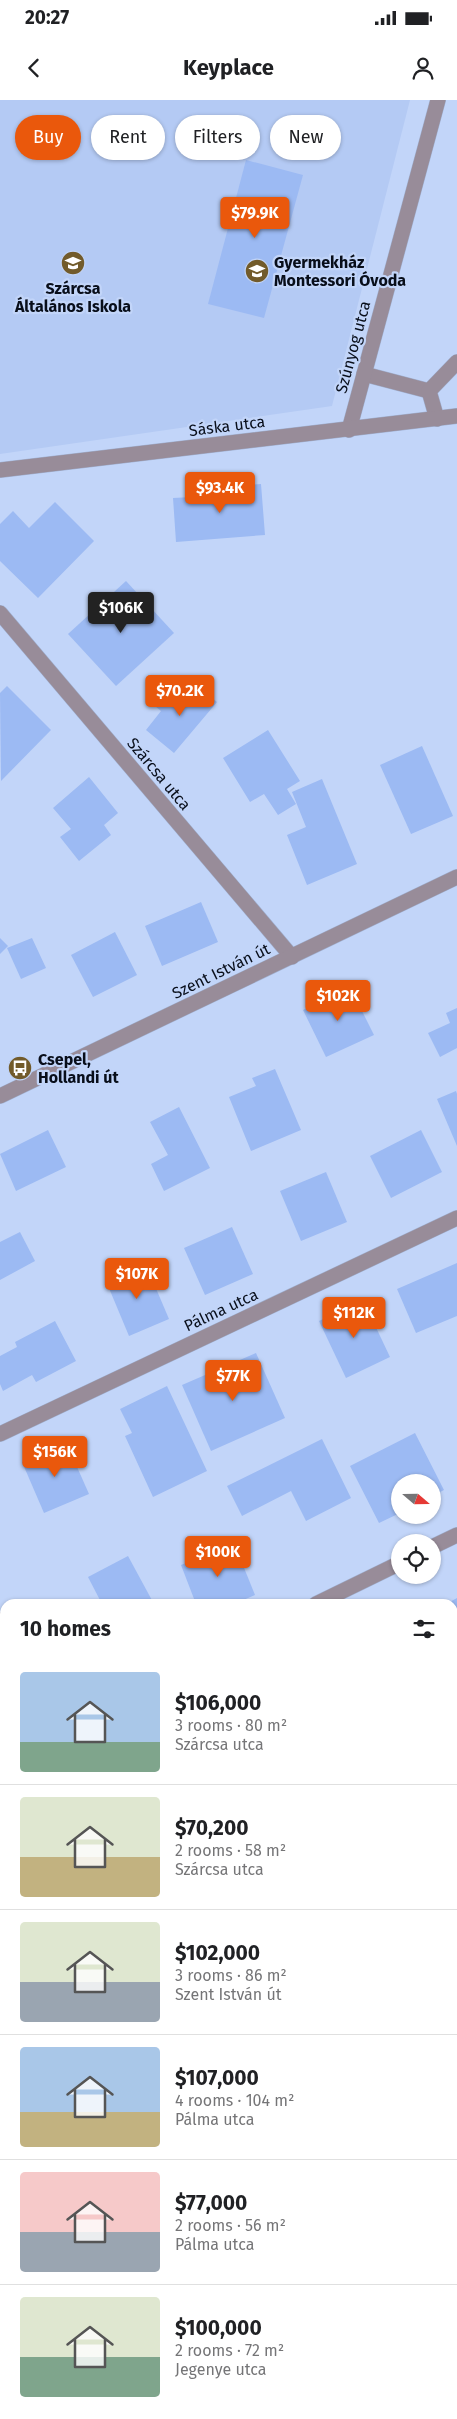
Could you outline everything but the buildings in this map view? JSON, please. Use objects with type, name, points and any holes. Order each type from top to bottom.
[{"type":"street","name":"Szúnyog utca","points":[[349,430],[438,100]]},
{"type":"street","points":[[429,390],[457,362]]},
{"type":"street","points":[[364,374],[429,390]]},
{"type":"street","points":[[429,390],[437,419]]},
{"type":"street","name":"Sáska utca","points":[[0,470],[457,416]]},
{"type":"street","name":"Szárcsa utca","points":[[0,613],[292,956]]},
{"type":"street","name":"Szent István út","points":[[0,1096],[457,877]]},
{"type":"street","name":"Pálma utca","points":[[0,1434],[457,1218]]},
{"type":"street","points":[[441,1543],[457,1536]]},
{"type":"street","points":[[326,1599],[391,1567]]},
{"type":"shaded area","points":[[0,100],[410,100],[332,406],[0,454]]},
{"type":"place","name":"Szárcsa Általános Iskola","points":[[73,263]]},
{"type":"place","name":"Gyermekház Montessori Óvoda","points":[[257,271]]},
{"type":"place","name":"Csepel, Hollandi út","points":[[20,1068]]}]
